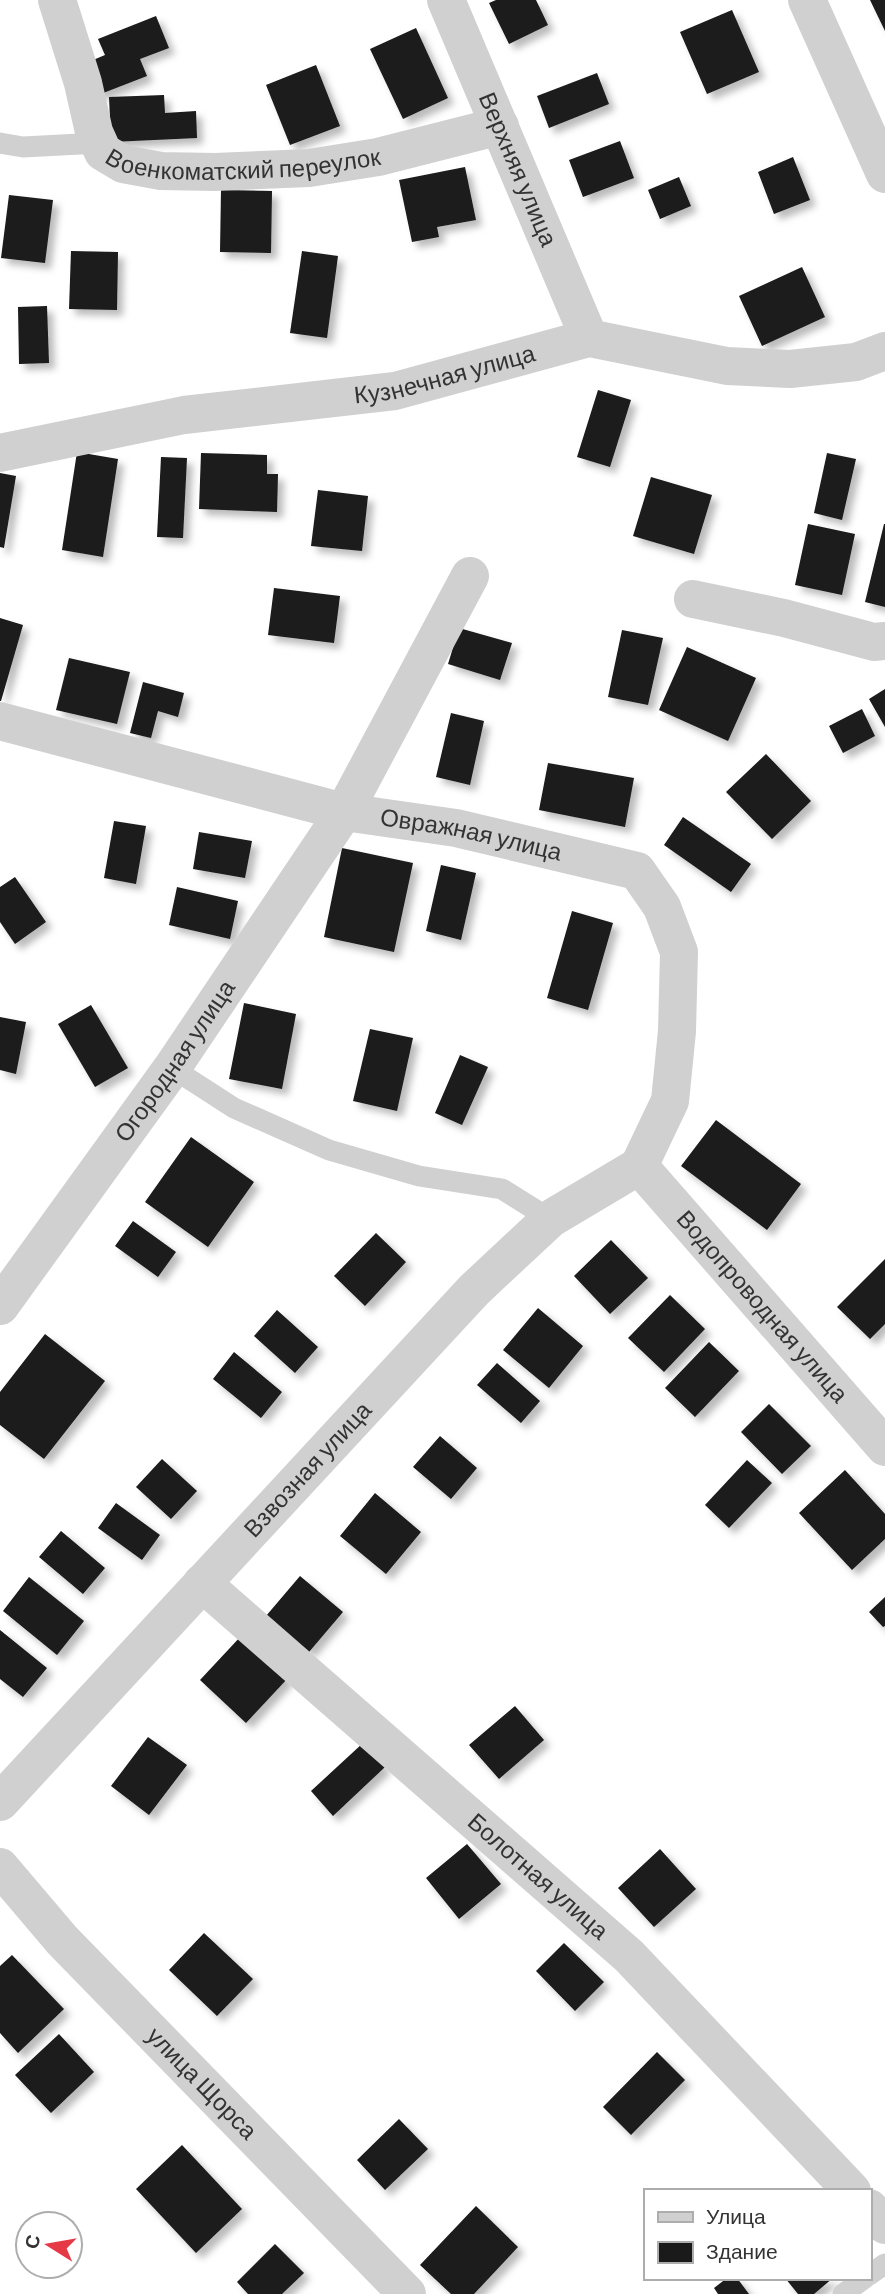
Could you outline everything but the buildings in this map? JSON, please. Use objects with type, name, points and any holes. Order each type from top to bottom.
[{"type":"street","name":"Военкоматский переулок","points":[[57,0],[99,143],[103,152],[123,163],[160,171],[215,172],[309,168],[378,157],[500,126]]},
{"type":"street","name":"Верхняя улица","points":[[446,0],[589,338]]},
{"type":"street","points":[[807,0],[885,174]]},
{"type":"street","name":"Кузнечная улица","points":[[0,453],[184,415],[395,391],[589,338],[727,366],[790,369],[856,362],[885,351]]},
{"type":"street","name":"Огородная улица","points":[[2,1299],[172,1068],[344,812],[470,576]]},
{"type":"street","points":[[694,599],[784,618],[874,642],[885,641]]},
{"type":"street","name":"Овражная улица","points":[[0,721],[344,812],[456,828],[637,871],[662,907],[679,952],[677,1031],[670,1101],[639,1166]]},
{"type":"street","name":"Взвозная улица","points":[[0,1801],[474,1290],[550,1219],[639,1166]]},
{"type":"street","name":"Водопроводная улица","points":[[639,1166],[885,1447]]},
{"type":"street","name":"Болотная улица","points":[[202,1583],[629,1956],[850,2189]]},
{"type":"street","name":"улица Щорса","points":[[0,1867],[62,1940],[407,2294]]},
{"type":"street","points":[[871,2210],[885,2225]]},
{"type":"lane","points":[[0,144],[23,147],[99,143]]},
{"type":"lane","points":[[172,1068],[234,1108],[329,1150],[419,1176],[502,1189],[550,1219]]},
{"type":"lane","points":[[843,2294],[862,2280]]}]
